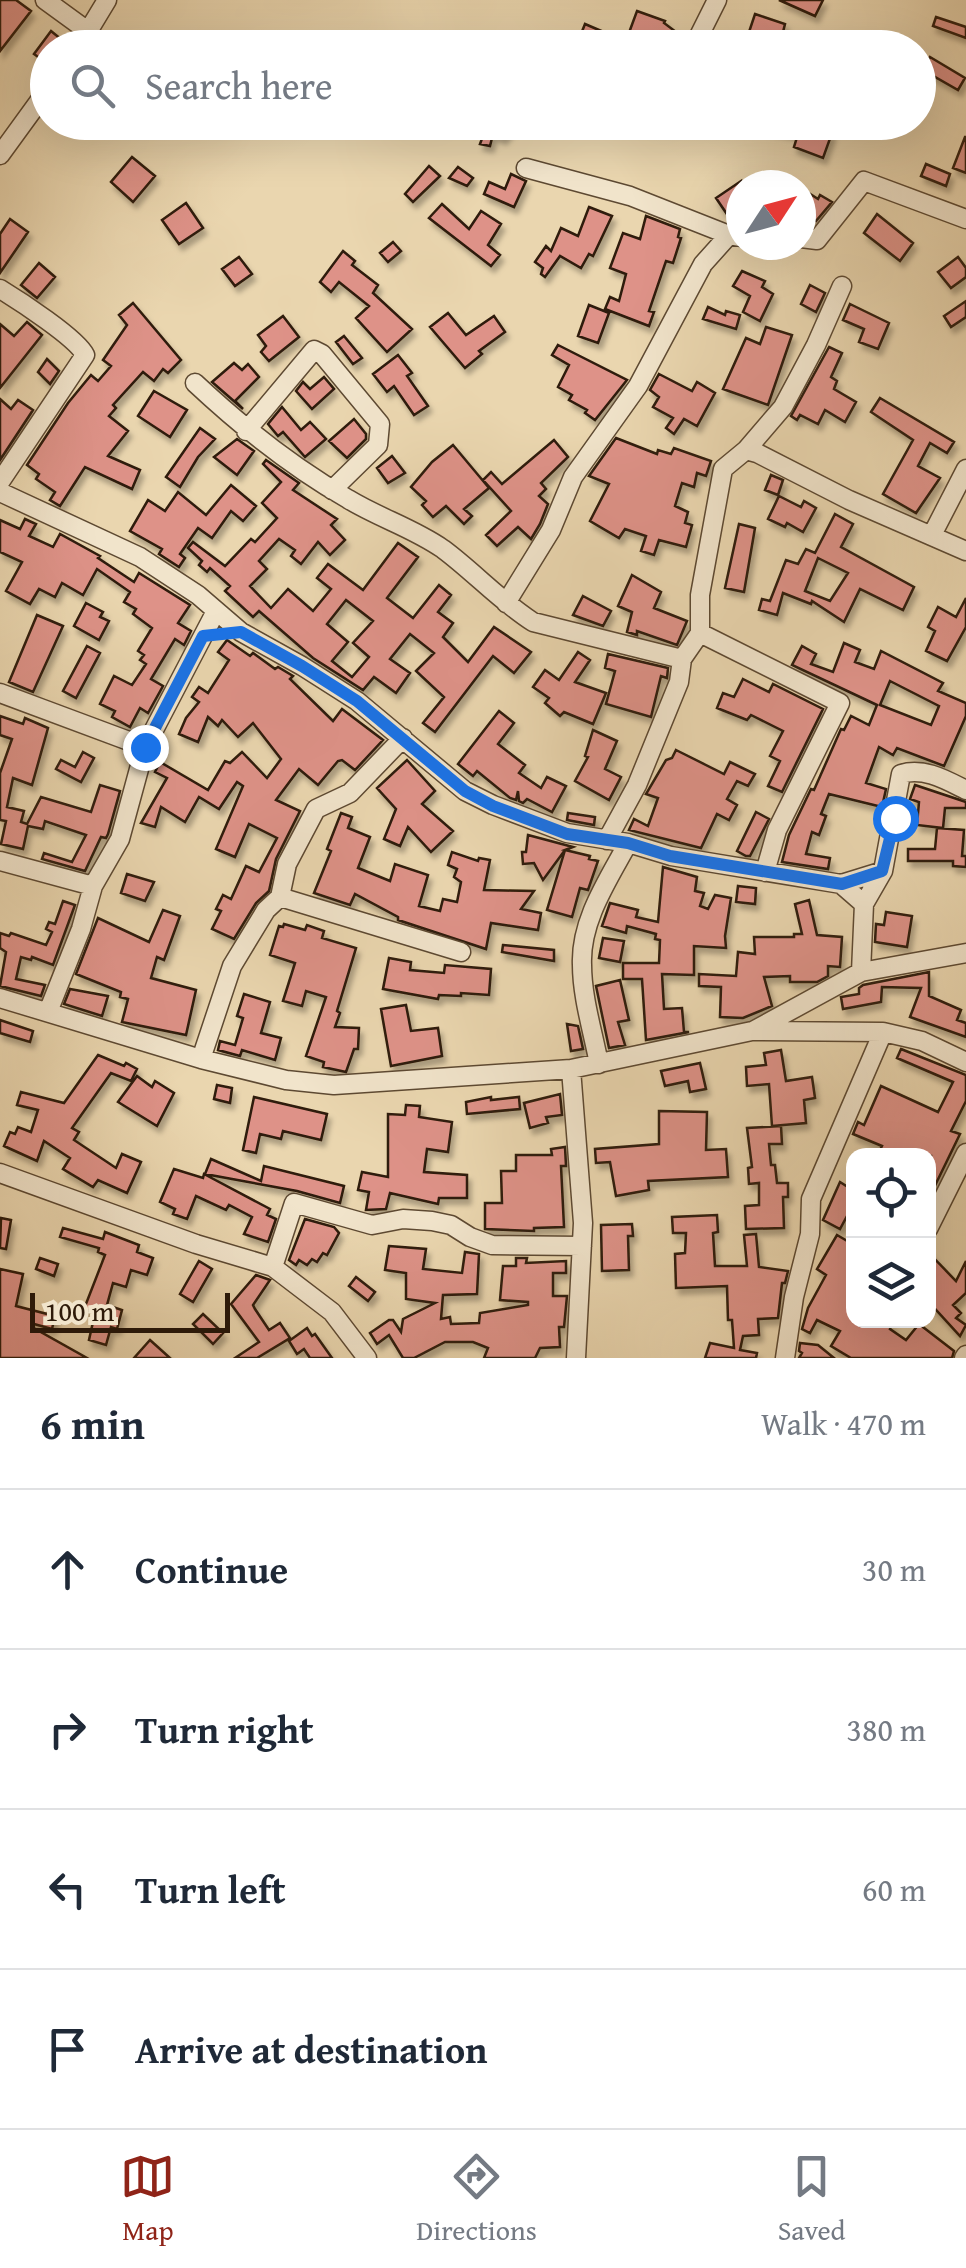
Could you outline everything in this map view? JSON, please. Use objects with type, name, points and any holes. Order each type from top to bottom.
[{"type":"street","points":[[45,0],[86,30]]},
{"type":"street","points":[[90,30],[107,0]]},
{"type":"street","points":[[703,30],[717,0]]},
{"type":"street","points":[[0,155],[30,114]]},
{"type":"street","points":[[526,168],[630,196],[726,233]]},
{"type":"street","points":[[816,240],[864,182],[966,219]]},
{"type":"street","points":[[506,603],[551,530],[574,477],[638,386],[703,264],[726,244]]},
{"type":"street","points":[[607,840],[636,785],[680,682],[682,658],[700,634],[700,595],[722,469],[746,450],[782,407],[842,286]]},
{"type":"street","points":[[0,289],[34,309],[85,355],[0,482]]},
{"type":"street","points":[[246,431],[314,350],[322,354],[380,424],[378,445],[332,490]]},
{"type":"street","points":[[195,383],[246,431],[332,490],[406,526],[444,550],[533,622],[682,658]]},
{"type":"street","points":[[746,450],[966,551]]},
{"type":"street","points":[[932,535],[966,468]]},
{"type":"street","points":[[0,492],[140,557],[198,595],[241,632],[357,701],[465,791],[493,806],[567,834],[765,872],[842,884],[882,871]]},
{"type":"street","points":[[48,1012],[81,929],[93,886],[120,839],[145,747],[216,611]]},
{"type":"street","points":[[203,636],[241,632]]},
{"type":"street","points":[[700,634],[840,702],[777,830],[765,872]]},
{"type":"street","points":[[0,692],[145,747]]},
{"type":"street","points":[[201,1059],[232,966],[266,910],[280,897],[287,864],[316,809],[350,793],[403,738]]},
{"type":"street","points":[[861,972],[864,904],[882,871],[901,774],[912,770],[930,774],[966,790]]},
{"type":"street","points":[[599,1064],[582,966],[584,942],[596,903],[628,843]]},
{"type":"street","points":[[0,860],[93,886]]},
{"type":"street","points":[[842,884],[864,904]]},
{"type":"street","points":[[280,897],[461,952]]},
{"type":"street","points":[[752,1031],[861,972],[966,953]]},
{"type":"street","points":[[0,998],[201,1059],[286,1080],[334,1085],[571,1069],[752,1031],[883,1032],[922,1041],[966,1062]]},
{"type":"street","points":[[785,1358],[794,1297],[810,1234],[810,1199],[883,1032]]},
{"type":"street","points":[[571,1069],[582,1246],[576,1358]]},
{"type":"street","points":[[936,1213],[966,1154]]},
{"type":"street","points":[[0,1173],[196,1244],[273,1267],[332,1312],[367,1358]]},
{"type":"street","points":[[273,1267],[294,1203],[372,1225],[402,1219],[432,1221],[451,1225],[492,1244],[582,1246]]},
{"type":"building","points":[[0,0],[16,0],[31,11],[0,51]]},
{"type":"building","points":[[779,0],[823,0],[815,16]]},
{"type":"building","points":[[637,11],[665,21],[673,30],[630,30]]},
{"type":"building","points":[[755,14],[785,24],[784,30],[750,30]]},
{"type":"building","points":[[936,17],[966,27],[966,38],[933,26]]},
{"type":"building","points":[[936,61],[965,78],[958,90],[936,77]]},
{"type":"building","points":[[966,137],[966,173],[953,168]]},
{"type":"building","points":[[796,140],[829,140],[823,158],[794,147]]},
{"type":"building","points":[[132,157],[155,176],[133,202],[111,182]]},
{"type":"building","points":[[926,164],[950,174],[946,186],[921,176]]},
{"type":"building","points":[[429,166],[440,176],[413,202],[405,194]]},
{"type":"building","points":[[458,167],[473,178],[467,186],[449,178]]},
{"type":"building","points":[[511,174],[526,181],[514,207],[484,194],[489,182],[505,189]]},
{"type":"building","points":[[726,191],[726,213],[716,198]]},
{"type":"building","points":[[820,195],[832,202],[816,221],[816,198]]},
{"type":"building","points":[[186,203],[203,228],[179,244],[162,220]]},
{"type":"building","points":[[442,204],[469,229],[481,211],[501,224],[488,245],[500,255],[491,266],[429,218]]},
{"type":"building","points":[[589,207],[612,216],[593,256],[589,254],[581,268],[560,256],[545,277],[541,274],[543,268],[535,262],[546,246],[551,251],[561,228],[578,236]]},
{"type":"building","points":[[877,214],[913,243],[900,261],[864,233]]},
{"type":"building","points":[[646,216],[680,229],[681,238],[673,263],[666,261],[649,311],[654,312],[649,326],[605,309],[610,297],[619,301],[626,274],[610,268],[623,233],[640,239]]},
{"type":"building","points":[[10,219],[28,232],[0,273],[0,234]]},
{"type":"building","points":[[393,242],[401,251],[388,262],[380,253]]},
{"type":"building","points":[[343,251],[355,261],[352,265],[378,285],[373,293],[412,329],[387,352],[356,318],[369,306],[339,282],[331,292],[320,282]]},
{"type":"building","points":[[239,257],[252,274],[235,286],[222,269]]},
{"type":"building","points":[[958,257],[966,268],[966,277],[951,288],[938,272]]},
{"type":"building","points":[[39,263],[55,277],[37,298],[21,285]]},
{"type":"building","points":[[742,271],[765,281],[762,287],[773,294],[760,321],[743,312],[750,296],[733,286]]},
{"type":"building","points":[[810,285],[825,293],[816,312],[801,304]]},
{"type":"building","points":[[966,301],[966,317],[951,327],[944,316]]},
{"type":"building","points":[[133,303],[181,360],[168,373],[163,369],[154,381],[143,372],[113,405],[116,408],[109,416],[128,431],[108,456],[140,470],[132,489],[85,467],[60,506],[50,500],[55,492],[36,479],[39,474],[27,465],[91,375],[98,381],[111,366],[103,360],[127,325],[119,315]]},
{"type":"building","points":[[850,304],[889,323],[878,349],[859,342],[864,329],[843,320]]},
{"type":"building","points":[[589,305],[609,313],[598,343],[578,336]]},
{"type":"building","points":[[708,307],[725,315],[726,311],[740,315],[736,329],[703,319]]},
{"type":"building","points":[[448,313],[466,335],[494,316],[505,332],[479,351],[482,354],[465,368],[430,327]]},
{"type":"building","points":[[283,316],[299,337],[269,361],[261,352],[266,346],[258,335]]},
{"type":"building","points":[[27,322],[42,335],[0,388],[0,324],[14,336]]},
{"type":"building","points":[[766,327],[792,335],[768,405],[723,389],[746,338],[760,344]]},
{"type":"building","points":[[344,336],[362,358],[353,364],[336,342]]},
{"type":"building","points":[[558,345],[627,380],[595,420],[585,413],[587,410],[569,400],[572,395],[558,387],[569,365],[552,355]]},
{"type":"building","points":[[829,347],[842,353],[831,377],[837,381],[834,389],[856,402],[845,422],[825,410],[818,424],[800,415],[797,420],[791,416]]},
{"type":"building","points":[[398,355],[428,406],[414,415],[394,386],[387,392],[373,374]]},
{"type":"building","points":[[47,359],[59,371],[50,384],[38,372]]},
{"type":"building","points":[[234,363],[242,370],[248,364],[259,377],[235,401],[243,409],[212,382]]},
{"type":"building","points":[[659,374],[692,391],[697,382],[715,393],[697,426],[684,419],[674,434],[666,428],[673,418],[653,407],[659,397],[650,390]]},
{"type":"building","points":[[324,377],[334,389],[312,409],[296,391],[303,382],[310,389]]},
{"type":"building","points":[[154,391],[187,410],[170,437],[138,416]]},
{"type":"building","points":[[880,398],[954,442],[947,453],[930,443],[918,466],[940,478],[916,513],[883,494],[913,440],[871,412]]},
{"type":"building","points":[[0,399],[11,409],[18,400],[33,410],[0,460]]},
{"type":"building","points":[[282,407],[301,430],[310,422],[326,439],[305,457],[283,432],[278,436],[268,424]]},
{"type":"building","points":[[354,419],[366,439],[347,458],[329,441]]},
{"type":"building","points":[[200,428],[215,439],[198,457],[180,487],[166,477]]},
{"type":"building","points":[[616,438],[657,454],[658,450],[671,454],[674,448],[711,461],[706,476],[697,473],[694,487],[682,483],[675,506],[688,512],[685,523],[692,525],[686,547],[659,540],[654,555],[641,551],[646,536],[625,529],[619,538],[590,521],[609,484],[589,476]]},
{"type":"building","points":[[237,439],[254,451],[237,475],[214,457]]},
{"type":"building","points":[[554,440],[568,457],[541,483],[546,489],[539,496],[548,504],[540,524],[531,539],[518,527],[497,546],[486,535],[511,511],[483,480],[491,472],[502,484]]},
{"type":"building","points":[[453,445],[489,488],[464,509],[472,516],[464,524],[446,506],[433,517],[422,505],[426,501],[411,487]]},
{"type":"building","points":[[392,456],[405,473],[388,483],[377,468]]},
{"type":"building","points":[[266,460],[299,483],[293,490],[337,519],[331,525],[345,540],[330,555],[318,542],[301,564],[291,556],[295,550],[279,539],[259,561],[267,569],[250,586],[271,608],[288,589],[313,611],[331,589],[317,578],[328,564],[363,590],[398,543],[418,557],[387,598],[413,618],[439,585],[451,595],[438,612],[453,623],[443,637],[468,662],[494,627],[531,652],[514,673],[493,656],[435,732],[423,723],[444,697],[416,671],[434,653],[410,634],[390,659],[410,673],[396,693],[374,677],[363,690],[313,658],[259,611],[253,617],[225,591],[230,586],[210,568],[207,572],[199,565],[202,561],[188,548],[193,542],[225,566],[277,518],[262,503],[281,482],[263,464]],"holes":[[[346,600],[373,621],[353,643],[369,657],[352,677],[332,661],[348,642],[327,624]]]},
{"type":"building","points":[[771,475],[783,480],[778,495],[765,490]]},
{"type":"building","points":[[231,485],[256,506],[243,521],[231,511],[212,538],[198,528],[180,554],[185,558],[179,567],[159,554],[162,549],[130,531],[148,500],[165,511],[178,492],[206,515]]},
{"type":"building","points":[[779,496],[801,507],[804,501],[816,508],[803,532],[768,519]]},
{"type":"building","points":[[835,514],[853,524],[841,547],[914,587],[903,610],[860,589],[844,622],[812,601],[811,604],[783,593],[777,615],[759,610],[762,599],[770,601],[786,560],[798,564],[806,549],[815,553]],"holes":[[[818,558],[848,573],[830,601],[805,591]]]},
{"type":"building","points":[[25,519],[36,524],[29,536],[53,547],[60,534],[100,556],[134,582],[139,573],[190,605],[178,623],[191,631],[184,645],[175,639],[151,679],[163,686],[148,713],[140,708],[130,727],[112,717],[115,711],[100,704],[114,676],[132,685],[146,664],[140,660],[144,655],[138,651],[152,628],[133,614],[136,609],[124,602],[130,592],[97,569],[83,595],[62,583],[55,597],[39,589],[30,604],[6,591],[22,562],[0,552],[0,520],[20,529]]},
{"type":"building","points":[[739,524],[755,528],[744,592],[725,588]]},
{"type":"building","points":[[632,575],[661,592],[654,608],[687,621],[677,645],[637,631],[637,635],[627,632],[632,612],[618,606]]},
{"type":"building","points":[[583,596],[611,611],[603,626],[573,615]]},
{"type":"building","points":[[966,598],[966,627],[947,661],[926,651],[935,631],[928,627],[938,607],[956,617]]},
{"type":"building","points":[[86,603],[103,612],[100,617],[109,621],[99,640],[74,626]]},
{"type":"building","points":[[37,615],[63,626],[33,692],[9,682]]},
{"type":"building","points":[[227,640],[250,656],[253,653],[293,676],[290,679],[333,721],[342,709],[383,740],[355,770],[338,761],[318,785],[299,769],[276,800],[300,811],[276,859],[269,891],[256,903],[234,939],[212,929],[221,911],[216,909],[223,895],[231,899],[246,866],[259,872],[277,838],[249,824],[235,857],[216,849],[243,786],[237,782],[219,809],[199,797],[185,822],[161,807],[155,827],[141,823],[167,778],[155,772],[160,762],[208,790],[225,761],[230,763],[242,752],[267,778],[281,759],[253,723],[238,737],[222,720],[218,726],[208,717],[198,742],[179,734],[199,702],[192,697],[199,687],[208,693],[229,660],[218,652]]},
{"type":"building","points":[[844,643],[860,650],[855,662],[874,669],[881,651],[943,683],[938,691],[966,703],[966,716],[944,766],[897,748],[893,755],[879,747],[866,783],[886,789],[882,807],[829,794],[821,814],[826,816],[819,835],[812,832],[806,854],[830,858],[828,869],[782,862],[789,835],[841,729],[851,716],[869,725],[877,705],[792,665],[802,646],[816,654],[811,664],[833,672]],"holes":[[[890,681],[939,706],[931,725],[880,705]]]},
{"type":"building","points":[[87,646],[100,653],[76,698],[63,691]]},
{"type":"building","points":[[578,652],[590,660],[575,682],[606,693],[593,724],[564,712],[560,716],[545,703],[549,698],[533,687],[545,670],[559,680]]},
{"type":"building","points":[[608,654],[668,668],[667,678],[661,676],[651,717],[606,704],[615,671],[605,668]]},
{"type":"building","points":[[743,679],[769,692],[773,684],[823,709],[782,792],[768,786],[780,761],[770,756],[783,731],[751,715],[747,720],[717,708],[723,693],[734,697]]},
{"type":"building","points":[[499,711],[514,723],[498,744],[525,765],[519,773],[541,788],[547,777],[566,786],[552,812],[527,799],[519,801],[518,791],[516,800],[510,798],[477,771],[473,776],[458,764]]},
{"type":"building","points":[[0,716],[23,724],[25,718],[48,728],[32,785],[13,778],[7,807],[24,811],[21,822],[27,824],[41,797],[91,812],[100,785],[120,791],[108,834],[101,837],[85,871],[42,859],[44,853],[72,862],[86,835],[45,821],[43,829],[28,826],[23,849],[1,844],[6,821],[0,820],[0,773],[12,739],[0,735]]},
{"type":"building","points":[[593,730],[617,741],[605,769],[621,777],[609,800],[575,781],[588,757],[585,756]]},
{"type":"building","points":[[676,750],[724,774],[730,762],[755,774],[748,786],[737,781],[727,799],[737,805],[729,820],[717,814],[701,848],[629,830],[634,819],[648,826],[658,798],[646,794]]},
{"type":"building","points":[[83,752],[94,758],[81,782],[56,769],[61,760],[75,767]]},
{"type":"building","points":[[407,760],[435,791],[422,804],[453,831],[431,852],[408,827],[400,846],[384,839],[396,809],[377,788]]},
{"type":"building","points":[[915,785],[966,802],[966,808],[945,808],[943,828],[917,825],[919,802],[910,799]]},
{"type":"building","points":[[756,812],[769,819],[750,856],[746,856],[737,851]]},
{"type":"building","points":[[341,813],[352,817],[348,828],[370,837],[358,868],[390,881],[395,864],[428,875],[419,906],[440,911],[443,899],[457,902],[461,882],[454,877],[457,869],[448,865],[452,852],[478,861],[490,860],[484,890],[534,891],[521,909],[541,913],[538,930],[491,923],[486,949],[398,920],[355,894],[350,905],[314,893]]},
{"type":"building","points":[[568,813],[595,817],[594,825],[567,820]]},
{"type":"building","points":[[937,828],[964,830],[962,856],[966,856],[966,867],[953,866],[953,861],[908,861],[908,849],[935,849]]},
{"type":"building","points":[[528,835],[573,847],[565,850],[543,880],[534,863],[523,864],[522,852],[526,852]]},
{"type":"building","points":[[565,850],[598,861],[588,890],[580,888],[572,917],[547,910]]},
{"type":"building","points":[[663,867],[697,877],[695,891],[704,893],[700,906],[708,909],[715,895],[731,898],[726,948],[694,946],[694,975],[662,974],[664,1009],[682,1008],[684,1032],[689,1032],[646,1040],[642,979],[623,979],[623,963],[659,963],[660,940],[655,939],[656,934],[627,926],[626,933],[602,926],[610,903],[638,910],[636,917],[658,922]]},
{"type":"building","points":[[127,874],[154,882],[145,901],[121,893]]},
{"type":"building","points":[[738,886],[756,888],[755,904],[736,902]]},
{"type":"building","points":[[809,900],[817,935],[842,937],[840,967],[828,966],[828,976],[817,982],[790,982],[790,976],[764,977],[772,1006],[743,1018],[720,1017],[721,987],[699,986],[699,974],[736,976],[738,952],[755,954],[754,937],[802,934],[795,904]]},
{"type":"building","points":[[63,901],[75,905],[53,965],[21,957],[16,979],[45,985],[41,996],[0,986],[6,952],[0,948],[0,933],[46,945],[52,932],[46,929],[49,922],[55,924]]},
{"type":"building","points":[[163,910],[180,916],[164,960],[157,957],[151,978],[196,990],[186,1035],[122,1022],[128,999],[120,997],[121,992],[76,974],[98,918],[149,942]]},
{"type":"building","points":[[886,912],[912,916],[907,947],[875,942],[876,924],[884,925]]},
{"type":"building","points":[[307,925],[324,931],[322,938],[356,948],[335,1027],[359,1028],[358,1049],[354,1049],[346,1072],[323,1067],[324,1062],[306,1056],[326,997],[306,991],[302,1006],[283,1001],[295,963],[270,955],[279,926],[305,930]]},
{"type":"building","points":[[603,938],[624,941],[620,962],[599,958]]},
{"type":"building","points":[[503,945],[554,950],[554,961],[502,952]]},
{"type":"building","points":[[389,958],[411,962],[410,970],[444,973],[445,965],[491,969],[489,995],[461,993],[439,995],[438,999],[383,989]]},
{"type":"building","points":[[929,972],[929,996],[961,1010],[957,1020],[966,1023],[966,1037],[910,1017],[921,988],[882,987],[881,1002],[843,1009],[841,997],[859,994],[863,985]]},
{"type":"building","points":[[620,980],[629,1020],[618,1022],[625,1045],[609,1048],[596,986]]},
{"type":"building","points":[[70,989],[108,996],[102,1016],[64,1004]]},
{"type":"building","points":[[244,994],[270,1002],[261,1033],[281,1038],[275,1060],[242,1050],[240,1056],[218,1050],[220,1041],[235,1045],[243,1018],[237,1016]]},
{"type":"building","points":[[406,1005],[411,1031],[438,1028],[442,1056],[391,1066],[381,1009]]},
{"type":"building","points":[[0,1020],[33,1031],[30,1042],[0,1033]]},
{"type":"building","points":[[567,1024],[578,1026],[583,1049],[571,1051]]},
{"type":"building","points":[[901,1049],[966,1075],[966,1101],[951,1131],[960,1134],[936,1184],[936,1148],[881,1148],[853,1134],[858,1122],[864,1125],[881,1086],[938,1112],[953,1082],[897,1058]]},
{"type":"building","points":[[781,1050],[786,1081],[812,1077],[815,1098],[804,1100],[806,1123],[772,1126],[769,1084],[747,1086],[746,1067],[766,1065],[764,1053]]},
{"type":"building","points":[[98,1055],[137,1069],[131,1081],[111,1073],[72,1128],[79,1132],[74,1140],[116,1168],[122,1154],[141,1162],[127,1193],[98,1180],[93,1187],[63,1169],[70,1158],[44,1141],[37,1161],[4,1146],[10,1132],[15,1134],[18,1127],[31,1132],[38,1110],[17,1105],[21,1092],[64,1103]]},
{"type":"building","points":[[700,1063],[706,1089],[690,1092],[688,1081],[665,1086],[661,1071]]},
{"type":"building","points":[[137,1076],[152,1087],[155,1081],[174,1093],[157,1126],[118,1102]]},
{"type":"building","points":[[217,1085],[232,1088],[230,1103],[214,1099]]},
{"type":"building","points":[[560,1094],[562,1115],[546,1117],[548,1123],[530,1128],[524,1103]]},
{"type":"building","points":[[254,1097],[327,1114],[321,1140],[283,1131],[281,1139],[260,1134],[256,1153],[243,1150]]},
{"type":"building","points":[[519,1097],[520,1109],[467,1114],[466,1102]]},
{"type":"building","points":[[406,1105],[420,1106],[419,1117],[452,1122],[448,1152],[427,1149],[424,1172],[467,1175],[467,1198],[439,1198],[438,1204],[390,1193],[386,1209],[366,1210],[369,1192],[358,1190],[362,1172],[388,1177],[388,1114],[405,1115]]},
{"type":"building","points":[[659,1111],[707,1112],[706,1150],[726,1149],[728,1177],[648,1181],[649,1190],[616,1196],[610,1162],[596,1163],[595,1149],[659,1144]]},
{"type":"building","points":[[781,1126],[782,1144],[769,1144],[777,1183],[788,1183],[788,1197],[783,1197],[784,1228],[746,1229],[745,1206],[759,1205],[759,1183],[749,1184],[748,1168],[752,1167],[747,1128]]},
{"type":"building","points":[[565,1147],[566,1166],[561,1166],[564,1227],[534,1231],[485,1229],[485,1203],[502,1203],[501,1171],[516,1171],[516,1155],[552,1155],[551,1149]]},
{"type":"building","points":[[211,1159],[261,1181],[264,1166],[344,1186],[340,1203],[205,1174]]},
{"type":"building","points":[[174,1169],[203,1178],[204,1174],[270,1209],[267,1215],[276,1219],[268,1242],[244,1234],[252,1217],[229,1205],[226,1210],[196,1196],[187,1219],[173,1214],[175,1209],[160,1202]]},
{"type":"building","points":[[840,1182],[846,1186],[846,1218],[840,1229],[823,1220]]},
{"type":"building","points":[[717,1215],[718,1232],[713,1233],[715,1266],[747,1266],[744,1235],[756,1234],[759,1267],[788,1271],[782,1283],[778,1318],[758,1319],[759,1335],[743,1336],[740,1350],[757,1353],[756,1358],[705,1358],[710,1343],[734,1348],[727,1286],[676,1288],[675,1254],[685,1253],[686,1233],[673,1233],[672,1217]]},
{"type":"building","points":[[1,1218],[11,1220],[6,1249],[0,1248]]},
{"type":"building","points":[[305,1219],[334,1227],[339,1233],[327,1255],[323,1253],[317,1262],[312,1259],[307,1265],[299,1260],[296,1265],[289,1260]]},
{"type":"building","points":[[632,1224],[633,1236],[628,1236],[629,1270],[602,1271],[601,1225]]},
{"type":"building","points":[[63,1228],[103,1239],[105,1232],[139,1245],[137,1252],[153,1258],[147,1275],[131,1270],[126,1287],[113,1283],[107,1305],[122,1310],[117,1329],[111,1327],[106,1345],[89,1340],[95,1313],[84,1309],[105,1255],[98,1252],[99,1248],[60,1237]]},
{"type":"building","points":[[837,1235],[846,1240],[846,1328],[890,1328],[906,1340],[916,1328],[924,1328],[954,1351],[952,1358],[851,1358],[831,1346],[840,1331],[817,1320],[810,1333],[802,1329],[808,1308],[826,1275],[817,1269]]},
{"type":"building","points":[[389,1246],[426,1249],[423,1269],[462,1273],[465,1252],[479,1254],[477,1294],[443,1295],[441,1319],[450,1317],[451,1324],[479,1323],[480,1313],[528,1305],[500,1300],[503,1266],[516,1266],[516,1258],[527,1258],[526,1263],[566,1261],[566,1273],[553,1273],[553,1296],[567,1296],[564,1327],[559,1327],[560,1347],[540,1348],[535,1358],[484,1358],[488,1348],[473,1342],[445,1342],[414,1358],[403,1358],[389,1335],[377,1344],[370,1333],[389,1320],[401,1332],[403,1319],[435,1303],[406,1299],[406,1273],[385,1270]]},
{"type":"building","points":[[40,1258],[58,1264],[54,1276],[36,1269]]},
{"type":"building","points":[[936,1260],[956,1281],[966,1261],[966,1293],[953,1305],[961,1313],[956,1318],[966,1325],[960,1336],[936,1310]]},
{"type":"building","points":[[199,1261],[212,1269],[193,1302],[180,1294]]},
{"type":"building","points":[[0,1269],[23,1274],[16,1306],[55,1316],[52,1329],[34,1324],[32,1327],[87,1358],[0,1358]]},
{"type":"building","points":[[256,1275],[270,1280],[253,1305],[255,1309],[269,1330],[280,1323],[290,1338],[257,1358],[235,1358],[259,1342],[231,1304]]},
{"type":"building","points":[[356,1277],[375,1292],[368,1301],[349,1286]]},
{"type":"building","points":[[203,1314],[223,1333],[213,1344],[193,1324]]},
{"type":"building","points":[[307,1328],[332,1358],[310,1358],[304,1349],[297,1354],[289,1341]]},
{"type":"building","points":[[150,1340],[170,1358],[134,1358]]},
{"type":"building","points":[[800,1343],[818,1345],[834,1358],[799,1358]]},
{"type":"route","points":[[145,747],[203,636],[241,632],[357,701],[465,791],[567,834],[628,843],[670,856],[842,884],[882,871],[895,818]]}]
